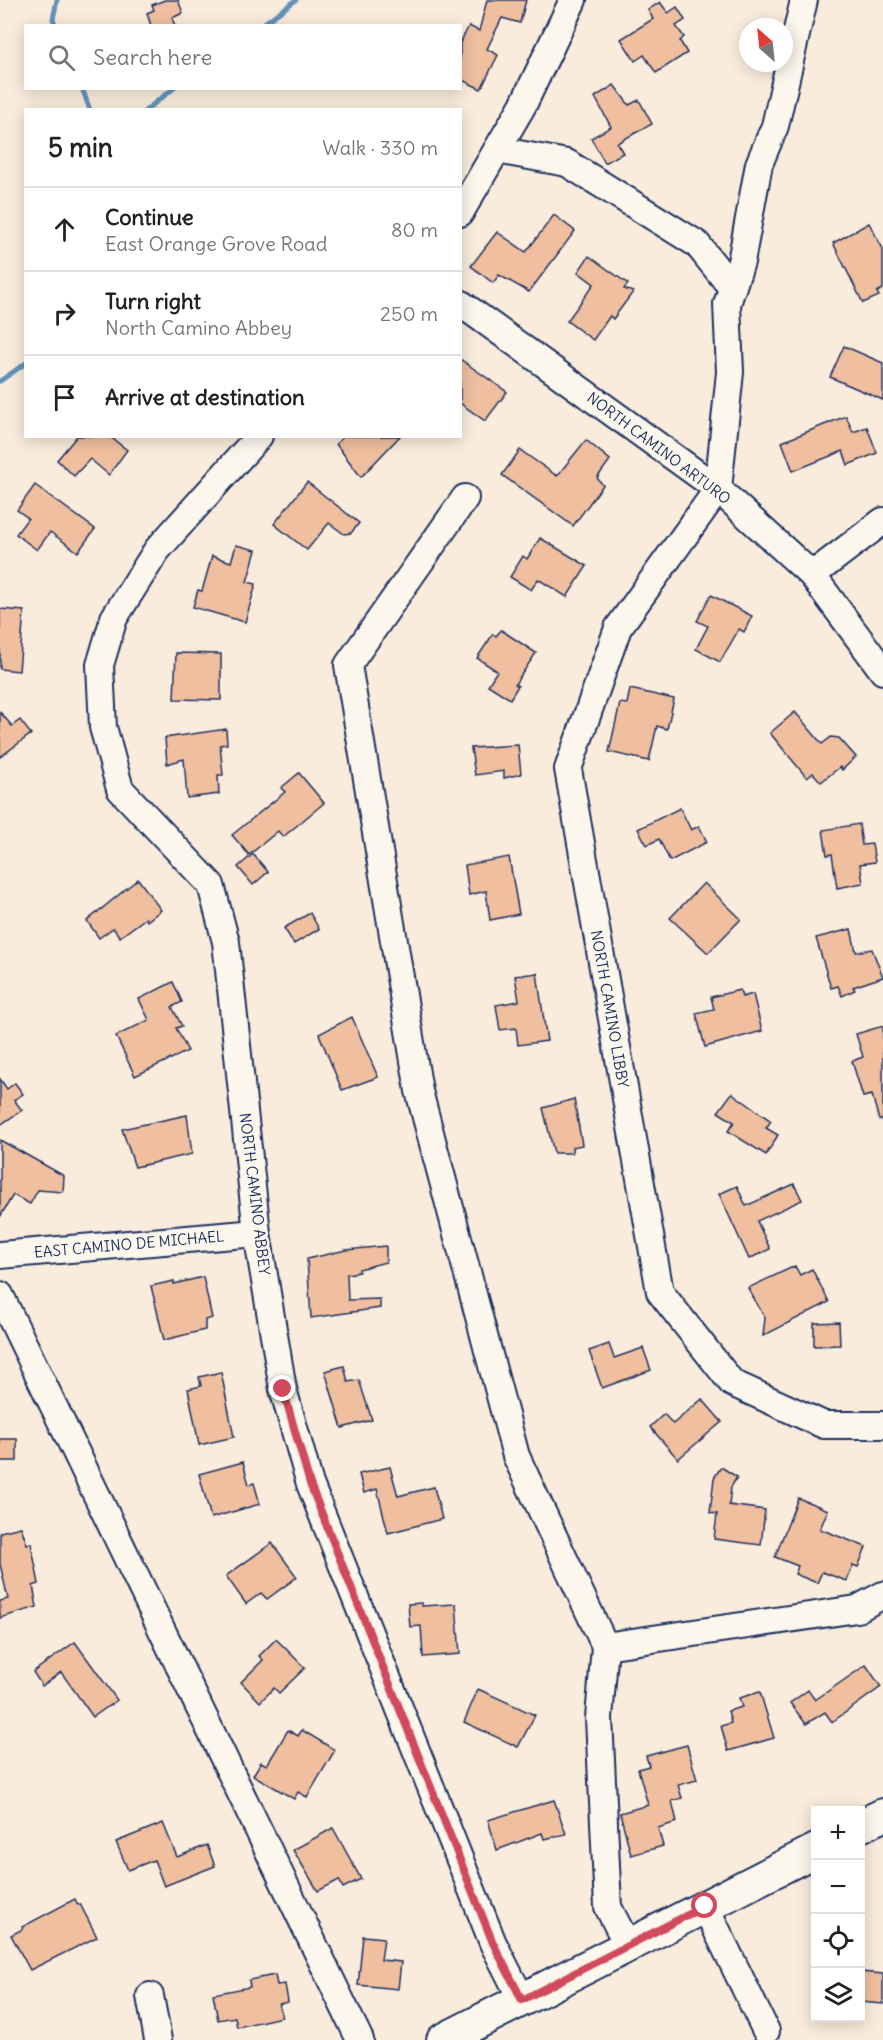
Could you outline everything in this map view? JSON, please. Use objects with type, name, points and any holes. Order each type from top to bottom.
[{"type":"main road","points":[[865,1824],[883,1815]]},
{"type":"main road","points":[[443,2040],[811,1853]]},
{"type":"street","points":[[462,210],[523,105],[573,0]]},
{"type":"street","points":[[718,489],[730,372],[728,304],[741,262],[759,164],[775,126],[804,0]]},
{"type":"street","points":[[497,150],[567,163],[697,244],[732,288]]},
{"type":"street","name":"NORTH CAMINO ARTURO","points":[[462,304],[718,489],[812,575],[883,671]]},
{"type":"street","name":"NORTH CAMINO ABBEY","points":[[257,438],[157,550],[114,618],[100,665],[103,727],[120,789],[211,885],[226,942],[257,1233],[283,1389],[310,1484],[493,1943],[522,2000]]},
{"type":"street","name":"NORTH CAMINO LIBBY","points":[[718,489],[618,628],[568,769],[660,1292],[732,1383],[824,1425],[883,1425]]},
{"type":"street","points":[[465,498],[348,665],[419,1091],[516,1456],[605,1646],[599,1718],[608,1907],[628,1946]]},
{"type":"street","points":[[812,575],[883,520]]},
{"type":"street","name":"EAST CAMINO DE MICHAEL","points":[[0,1255],[257,1233]]},
{"type":"street","points":[[0,1295],[360,2040]]},
{"type":"street","points":[[605,1646],[857,1609],[883,1595]]},
{"type":"street","points":[[705,1906],[766,2031]]},
{"type":"street","points":[[150,1996],[158,2040]]},
{"type":"building","points":[[165,0],[178,0],[183,13],[172,18],[174,24],[150,24],[147,13],[154,10],[152,5]]},
{"type":"building","points":[[487,0],[526,0],[520,23],[502,18],[487,49],[498,55],[481,89],[462,80],[462,39],[469,26],[479,31]]},
{"type":"building","points":[[660,2],[668,13],[677,7],[685,20],[676,26],[684,37],[680,41],[687,53],[656,73],[644,55],[635,61],[621,39],[653,19],[648,10]]},
{"type":"building","points":[[614,85],[629,105],[639,100],[652,124],[617,143],[623,153],[605,163],[591,138],[611,127],[595,97]]},
{"type":"building","points":[[554,215],[575,231],[529,292],[499,275],[493,283],[471,266],[497,232],[526,252]]},
{"type":"building","points":[[869,223],[883,249],[883,289],[877,292],[879,296],[863,303],[833,243]]},
{"type":"building","points":[[589,256],[628,284],[624,289],[633,292],[613,319],[610,316],[593,340],[567,321],[594,284],[578,272]]},
{"type":"building","points":[[844,346],[883,363],[883,400],[830,377]]},
{"type":"building","points":[[462,360],[507,392],[485,421],[462,404]]},
{"type":"building","points":[[846,416],[853,432],[867,427],[877,453],[848,465],[843,451],[793,471],[782,442]]},
{"type":"building","points":[[75,438],[112,438],[127,450],[109,475],[90,459],[74,476],[57,460]]},
{"type":"building","points":[[342,438],[398,438],[361,477],[336,444]]},
{"type":"building","points":[[586,440],[610,460],[597,478],[603,485],[573,526],[502,475],[520,450],[557,476]]},
{"type":"building","points":[[307,482],[359,523],[351,533],[344,534],[329,523],[307,550],[274,524]]},
{"type":"building","points":[[35,485],[95,529],[78,552],[50,532],[37,550],[16,534],[28,518],[17,510]]},
{"type":"building","points":[[540,538],[587,566],[567,597],[538,579],[531,590],[510,577],[523,556],[527,559]]},
{"type":"building","points":[[236,545],[256,550],[247,582],[256,584],[245,622],[193,607],[198,590],[202,591],[212,556],[231,562]]},
{"type":"building","points":[[711,595],[752,616],[744,632],[739,629],[720,662],[696,649],[708,626],[697,621]]},
{"type":"building","points":[[0,609],[24,611],[19,671],[0,669]]},
{"type":"building","points":[[501,630],[536,653],[515,684],[518,686],[510,699],[488,685],[497,671],[477,658],[493,634],[496,636]]},
{"type":"building","points":[[176,653],[221,654],[221,700],[174,699]]},
{"type":"building","points":[[630,689],[674,699],[667,729],[657,726],[649,761],[609,752],[620,703],[627,704]]},
{"type":"building","points":[[0,712],[12,726],[20,720],[31,734],[0,757]]},
{"type":"building","points":[[795,712],[822,744],[831,737],[839,738],[856,757],[842,770],[840,767],[821,782],[813,773],[807,778],[770,733]]},
{"type":"building","points":[[226,729],[227,744],[220,745],[223,775],[218,775],[219,794],[187,798],[184,759],[167,764],[165,738]]},
{"type":"building","points":[[518,745],[521,774],[504,778],[504,771],[475,775],[471,748]]},
{"type":"building","points":[[299,773],[324,803],[283,837],[278,831],[249,855],[232,835],[285,792],[281,788]]},
{"type":"building","points":[[680,808],[691,830],[699,826],[707,842],[670,861],[659,839],[647,845],[638,829]]},
{"type":"building","points":[[859,824],[862,845],[872,844],[875,862],[860,864],[863,883],[837,888],[832,854],[827,855],[823,830]]},
{"type":"building","points":[[253,854],[268,872],[253,885],[238,867]]},
{"type":"building","points":[[509,857],[519,914],[490,920],[486,891],[469,895],[465,865]]},
{"type":"building","points":[[138,879],[161,910],[120,937],[113,928],[99,938],[87,921]]},
{"type":"building","points":[[704,883],[741,919],[708,953],[670,918]]},
{"type":"building","points":[[310,913],[319,929],[294,944],[284,928]]},
{"type":"building","points":[[851,929],[856,952],[872,949],[883,977],[853,987],[855,990],[842,996],[838,986],[831,988],[816,938]]},
{"type":"building","points":[[537,973],[547,1041],[518,1045],[516,1028],[500,1030],[496,1005],[519,1001],[515,976]]},
{"type":"building","points":[[173,982],[182,1002],[172,1007],[182,1026],[176,1028],[188,1051],[135,1076],[116,1036],[149,1020],[139,999]]},
{"type":"building","points":[[740,990],[742,997],[753,994],[762,1031],[705,1047],[696,1013],[714,1009],[711,997]]},
{"type":"building","points":[[352,1017],[378,1077],[342,1090],[319,1034]]},
{"type":"building","points":[[883,1026],[883,1120],[879,1120],[872,1095],[863,1097],[852,1061],[863,1057],[856,1034]]},
{"type":"building","points":[[0,1079],[7,1089],[15,1083],[23,1094],[14,1100],[22,1110],[0,1125]]},
{"type":"building","points":[[732,1093],[771,1121],[766,1128],[778,1135],[766,1155],[728,1131],[734,1122],[718,1112]]},
{"type":"building","points":[[574,1099],[582,1145],[572,1147],[572,1153],[554,1153],[543,1108]]},
{"type":"building","points":[[187,1115],[192,1154],[135,1167],[122,1129]]},
{"type":"building","points":[[0,1140],[64,1176],[63,1192],[38,1190],[30,1204],[13,1195],[0,1217]]},
{"type":"building","points":[[794,1184],[802,1200],[757,1221],[770,1249],[749,1259],[719,1194],[737,1186],[746,1206]]},
{"type":"building","points":[[386,1246],[386,1262],[347,1274],[348,1300],[380,1299],[380,1308],[311,1318],[307,1259],[346,1250]]},
{"type":"building","points":[[795,1266],[800,1275],[812,1269],[829,1302],[763,1336],[765,1318],[748,1288]]},
{"type":"building","points":[[203,1277],[212,1318],[205,1320],[205,1330],[164,1340],[151,1286],[174,1281],[174,1284]]},
{"type":"building","points":[[839,1322],[840,1345],[814,1346],[814,1323]]},
{"type":"building","points":[[609,1344],[614,1358],[643,1348],[651,1370],[602,1388],[589,1351]]},
{"type":"building","points":[[344,1366],[348,1382],[359,1380],[372,1420],[342,1428],[325,1371]]},
{"type":"building","points":[[221,1372],[234,1437],[199,1445],[188,1389],[201,1386],[199,1377]]},
{"type":"building","points":[[702,1399],[722,1422],[678,1459],[650,1427],[664,1414],[673,1424]]},
{"type":"building","points":[[0,1439],[17,1439],[17,1461],[0,1461]]},
{"type":"building","points":[[243,1462],[249,1485],[254,1483],[260,1504],[211,1518],[199,1474]]},
{"type":"building","points":[[390,1467],[398,1496],[434,1487],[442,1519],[388,1533],[377,1489],[364,1493],[359,1474]]},
{"type":"building","points":[[721,1467],[737,1477],[731,1487],[729,1505],[765,1510],[761,1545],[714,1539],[717,1514],[710,1513],[714,1478]]},
{"type":"building","points":[[798,1498],[828,1510],[820,1529],[866,1547],[858,1567],[853,1565],[847,1581],[822,1572],[817,1583],[795,1574],[798,1566],[775,1557]]},
{"type":"building","points":[[21,1527],[27,1544],[31,1543],[39,1584],[33,1586],[37,1607],[0,1618],[0,1601],[8,1599],[0,1564],[0,1532]]},
{"type":"building","points":[[272,1543],[297,1577],[267,1599],[261,1593],[246,1604],[226,1576]]},
{"type":"building","points":[[422,1603],[422,1606],[456,1604],[460,1654],[423,1657],[421,1626],[410,1627],[408,1604]]},
{"type":"building","points":[[276,1639],[305,1668],[279,1693],[274,1688],[260,1702],[241,1682],[263,1660],[259,1656]]},
{"type":"building","points":[[75,1642],[117,1700],[93,1717],[61,1672],[42,1686],[33,1672]]},
{"type":"building","points":[[866,1665],[881,1687],[832,1722],[825,1712],[806,1724],[790,1703],[808,1690],[815,1700]]},
{"type":"building","points":[[478,1689],[535,1715],[518,1747],[464,1722]]},
{"type":"building","points":[[760,1692],[774,1738],[728,1751],[721,1726],[731,1723],[728,1711],[742,1707],[739,1698]]},
{"type":"building","points":[[288,1730],[298,1736],[302,1730],[335,1750],[307,1797],[298,1792],[294,1799],[253,1775],[261,1762],[267,1765]]},
{"type":"building","points":[[687,1745],[697,1780],[678,1785],[682,1798],[672,1801],[677,1822],[658,1828],[663,1846],[631,1855],[620,1813],[648,1805],[638,1769],[649,1766],[646,1756]]},
{"type":"building","points":[[554,1800],[566,1834],[544,1839],[542,1833],[497,1850],[488,1820]]},
{"type":"building","points":[[163,1823],[177,1857],[207,1845],[215,1866],[164,1886],[154,1860],[128,1870],[116,1842]]},
{"type":"building","points":[[333,1828],[361,1879],[343,1888],[339,1880],[318,1891],[293,1850]]},
{"type":"building","points":[[75,1899],[78,1905],[80,1904],[97,1937],[30,1970],[11,1935]]},
{"type":"building","points":[[363,1936],[384,1938],[381,1960],[401,1962],[398,1989],[358,1985]]},
{"type":"building","points":[[865,1972],[883,1974],[883,2004],[865,2002]]},
{"type":"building","points":[[275,1975],[277,1985],[285,1984],[288,2002],[279,2004],[282,2017],[237,2027],[235,2017],[218,2020],[213,1994],[250,1987],[249,1980]]},
{"type":"waterway","points":[[55,24],[53,19],[57,0]]},
{"type":"waterway","points":[[263,24],[296,0]]},
{"type":"waterway","points":[[83,90],[89,108]]},
{"type":"waterway","points":[[149,108],[171,90]]},
{"type":"waterway","points":[[0,381],[24,364]]},
{"type":"route","points":[[283,1389],[310,1484],[493,1943],[522,2000],[705,1906]]}]
